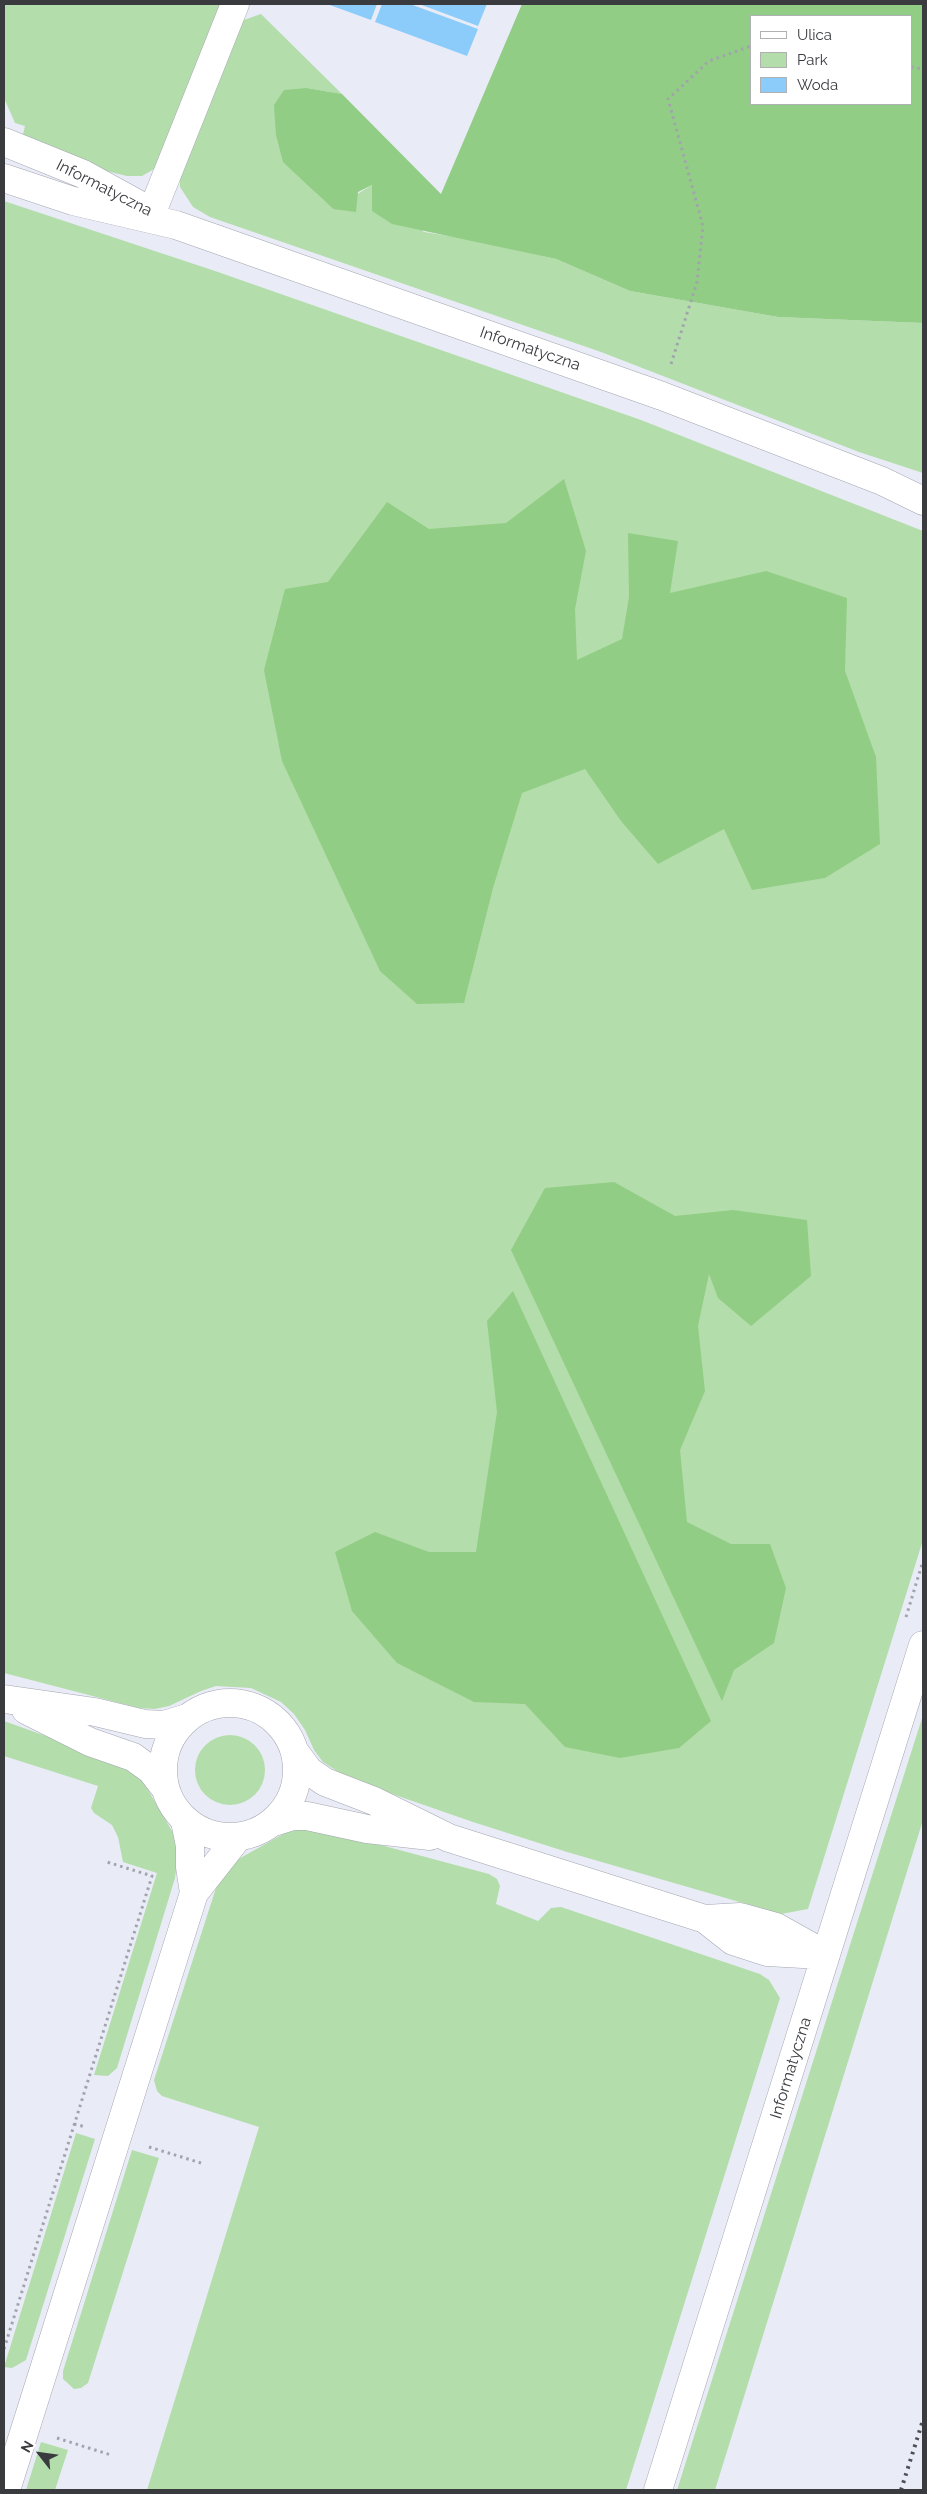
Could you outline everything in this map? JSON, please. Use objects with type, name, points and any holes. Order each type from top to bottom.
[{"type":"street","points":[[152,212],[235,4]]},
{"type":"street","name":"Informatyczna","points":[[4,142],[83,174],[176,225]]},
{"type":"street","name":"Informatyczna","points":[[4,178],[73,200],[176,225],[662,396],[882,482],[923,501]]},
{"type":"street","name":"Informatyczna","points":[[882,482],[923,492]]},
{"type":"street","name":"Informatyczna","points":[[658,2490],[923,1645]]},
{"type":"street","points":[[4,1699],[90,1742],[133,1757],[151,1770],[165,1788],[173,1806],[185,1820],[201,1831],[220,1837],[238,1837],[258,1832],[274,1822],[293,1816],[306,1816],[367,1829],[449,1838]]},
{"type":"street","points":[[4,1699],[95,1712],[145,1724],[164,1725],[187,1718],[203,1708],[222,1703],[241,1703],[259,1709],[276,1720],[288,1734],[295,1752],[298,1771],[295,1790],[286,1807],[274,1822]]},
{"type":"street","points":[[165,1788],[162,1769],[166,1750],[174,1732],[187,1718]]},
{"type":"street","points":[[295,1752],[309,1771],[325,1782],[374,1801],[449,1838],[705,1919],[740,1916],[776,1927],[826,1955]]},
{"type":"street","points":[[185,1820],[190,1846],[190,1867],[194,1893]]},
{"type":"street","points":[[6,2490],[194,1893],[238,1837]]},
{"type":"path","points":[[662,396],[697,282],[703,226],[668,99],[709,61],[750,46]]},
{"type":"path","points":[[4,2349],[152,1876],[107,1862]]},
{"type":"green space","points":[[4,4],[222,4],[161,157],[154,169],[142,176],[127,176],[102,170],[22,138],[25,126],[15,123],[4,98]]},
{"type":"green space","points":[[522,4],[923,4],[923,323],[778,317],[630,291],[556,259],[392,224],[372,211],[372,185],[358,192],[356,212],[333,209],[283,162],[276,135],[274,105],[284,90],[307,88],[342,94],[441,194]]},
{"type":"green space","points":[[261,14],[342,94],[307,88],[316,193],[333,209],[372,185],[424,232],[462,238],[556,259],[630,291],[778,317],[923,323],[923,473],[859,452],[601,352],[210,217],[193,207],[180,187],[180,172],[241,21]]},
{"type":"green space","points":[[4,201],[215,271],[641,420],[923,531],[923,1540],[808,1909],[781,1914],[567,1852],[349,1779],[323,1762],[294,1714],[281,1702],[251,1688],[216,1686],[169,1706],[155,1709],[139,1708],[4,1673]]},
{"type":"green space","points":[[564,479],[586,551],[575,609],[577,660],[622,639],[629,597],[628,533],[678,541],[670,593],[766,571],[847,598],[845,671],[876,757],[880,844],[825,878],[752,890],[724,829],[658,864],[621,821],[585,769],[522,793],[493,888],[464,1003],[417,1004],[380,971],[282,761],[264,670],[285,589],[328,582],[387,502],[429,529],[506,523]]},
{"type":"green space","points":[[614,1182],[675,1216],[733,1210],[807,1220],[811,1276],[751,1326],[718,1298],[709,1274],[698,1326],[705,1391],[680,1450],[687,1522],[731,1544],[770,1544],[786,1588],[774,1643],[734,1670],[722,1701],[511,1250],[545,1188]]},
{"type":"green space","points":[[513,1291],[711,1721],[679,1748],[620,1758],[565,1747],[525,1704],[474,1702],[397,1663],[352,1611],[335,1552],[375,1532],[429,1552],[476,1552],[497,1412],[487,1321]]},
{"type":"green space","points":[[923,1715],[923,1820],[715,2490],[677,2490]]},
{"type":"green space","points":[[4,1721],[121,1763],[141,1778],[175,1836],[178,1855],[175,1878],[117,2068],[108,2076],[94,2075],[157,1873],[123,1862],[118,1837],[112,1825],[94,1813],[91,1808],[98,1786],[4,1756]]},
{"type":"green space","points":[[230,1735],[249,1741],[259,1751],[265,1770],[259,1789],[249,1799],[230,1805],[211,1799],[201,1789],[195,1770],[201,1751],[211,1741]]},
{"type":"green space","points":[[301,1829],[321,1829],[489,1874],[497,1879],[500,1886],[496,1904],[538,1921],[551,1908],[561,1907],[760,1974],[769,1980],[780,1998],[626,2490],[147,2490],[259,2127],[162,2096],[157,2091],[154,2080],[217,1885],[235,1861],[285,1833]]},
{"type":"green space","points":[[76,2133],[95,2139],[26,2360],[12,2368],[4,2367]]},
{"type":"green space","points":[[132,2150],[159,2158],[88,2383],[81,2388],[74,2389],[63,2379],[63,2371]]},
{"type":"green space","points":[[41,2442],[68,2450],[55,2490],[26,2490]]},
{"type":"water","points":[[327,4],[377,4],[371,20]]},
{"type":"water","points":[[382,4],[410,4],[478,29],[467,56],[375,22]]},
{"type":"water","points":[[419,4],[487,4],[478,26]]},
{"type":"railway","points":[[901,2490],[923,2420]]}]
